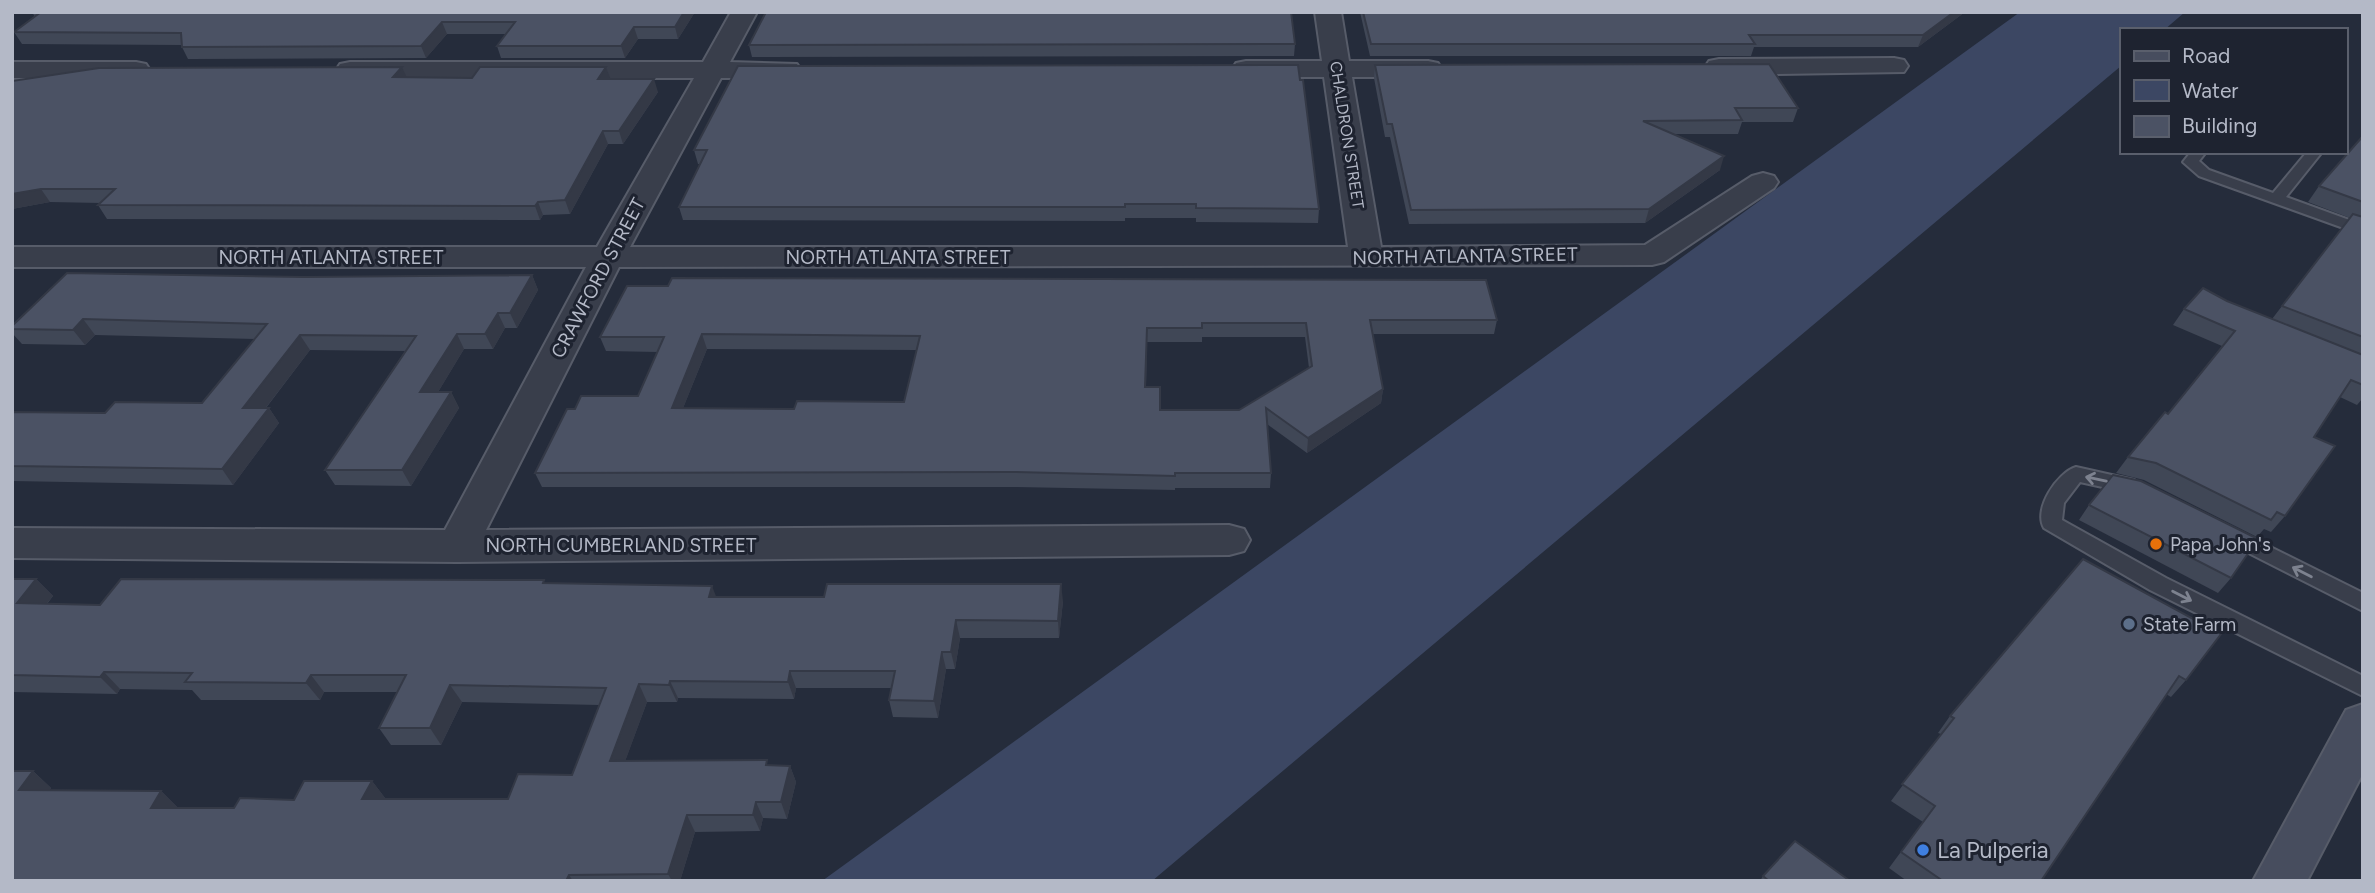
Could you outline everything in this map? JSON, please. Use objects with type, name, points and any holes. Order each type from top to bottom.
[{"type":"main road","points":[[2279,881],[2316,818],[2363,724]]},
{"type":"street","name":"CRAWFORD STREET","points":[[457,546],[609,257],[744,12]]},
{"type":"street","name":"CHALDRON STREET","points":[[1328,12],[1366,257]]},
{"type":"street","points":[[1699,67],[1894,66]]},
{"type":"street","points":[[320,70],[809,69]]},
{"type":"street","points":[[1226,69],[1448,69]]},
{"type":"street","points":[[12,70],[166,70]]},
{"type":"street","name":"NORTH ATLANTA STREET","points":[[12,257],[1652,255],[1763,182]]},
{"type":"street","name":"NORTH CUMBERLAND STREET","points":[[12,543],[457,546],[1229,540]]},
{"type":"lane","points":[[2197,154],[2190,162],[2195,168],[2363,230]]},
{"type":"lane","points":[[2276,199],[2313,154]]},
{"type":"lane","points":[[2148,493],[2136,487],[2076,474],[2054,501],[2051,523],[2158,584],[2363,687]]},
{"type":"lane","points":[[2207,524],[2363,603]]},
{"type":"water","points":[[2020,12],[2185,12],[2166,28],[2120,28],[2120,67],[1152,881],[822,881]]},
{"type":"building","points":[[41,12],[684,12],[675,27],[634,27],[621,46],[497,46],[515,22],[442,22],[421,46],[182,47],[181,33],[14,32]]},
{"type":"building","points":[[766,12],[1291,12],[1295,44],[749,45]]},
{"type":"building","points":[[1363,12],[1954,12],[1923,35],[1749,35],[1755,44],[1371,44]]},
{"type":"building","points":[[1769,64],[1798,108],[1735,108],[1742,120],[1643,121],[1724,156],[1649,209],[1411,210],[1392,124],[1387,124],[1375,65]]},
{"type":"building","points":[[1298,65],[1300,80],[1303,80],[1319,209],[1196,208],[1196,204],[1125,204],[1125,207],[679,207],[707,150],[694,150],[738,66]]},
{"type":"building","points":[[402,67],[393,77],[472,78],[480,67],[606,67],[598,79],[654,79],[619,131],[603,131],[565,200],[538,202],[535,206],[98,205],[115,189],[41,189],[12,194],[12,81],[99,68]]},
{"type":"building","points":[[2363,136],[2363,202],[2319,186]]},
{"type":"building","points":[[2353,214],[2363,217],[2363,337],[2282,306]]},
{"type":"building","points":[[67,273],[304,277],[532,275],[510,313],[498,313],[485,334],[457,334],[420,392],[451,392],[402,470],[325,470],[416,336],[300,335],[243,408],[269,408],[222,469],[12,466],[12,412],[105,413],[115,402],[202,403],[267,324],[83,319],[73,330],[12,329],[12,326]]},
{"type":"building","points":[[672,278],[1486,280],[1497,320],[1370,320],[1383,389],[1308,438],[1266,408],[1271,473],[1175,473],[1175,476],[1013,472],[535,473],[567,409],[575,409],[581,396],[638,396],[664,337],[600,337],[627,286],[668,286]],"holes":[[[1202,323],[1306,323],[1312,366],[1239,410],[1160,410],[1160,387],[1145,387],[1147,328],[1202,328]],[[702,334],[920,336],[904,402],[797,401],[794,409],[672,408]]]},
{"type":"building","points":[[2203,288],[2227,301],[2363,355],[2363,385],[2351,380],[2314,437],[2335,446],[2285,516],[2277,512],[2271,520],[2156,463],[2128,457],[2165,412],[2168,414],[2235,331],[2184,309]]},
{"type":"building","points":[[2113,475],[2141,481],[2258,539],[2231,578],[2089,505]]},
{"type":"building","points":[[2083,559],[2221,634],[2186,680],[2179,676],[2041,881],[1943,881],[1901,852],[1935,806],[1902,784],[1954,718],[1950,716]]},
{"type":"building","points":[[12,579],[36,579],[17,603],[100,605],[121,579],[544,580],[543,583],[712,586],[709,597],[824,597],[827,584],[1061,584],[1058,621],[956,620],[951,652],[942,652],[934,701],[889,700],[895,671],[790,671],[788,682],[670,681],[669,685],[639,684],[610,761],[767,760],[766,765],[790,766],[781,802],[756,802],[753,815],[687,815],[668,874],[569,875],[566,881],[12,881],[12,771],[33,771],[19,790],[161,791],[151,808],[234,808],[240,798],[294,800],[304,781],[372,781],[362,799],[508,799],[518,774],[572,775],[606,688],[450,685],[430,728],[379,728],[406,675],[311,675],[306,683],[185,682],[192,673],[104,672],[100,677],[12,675]]},
{"type":"building","points":[[1795,841],[1850,881],[1769,881],[1763,876]]},
{"type":"place","name":"Papa John's","points":[[2156,544]]},
{"type":"place","name":"State Farm","points":[[2129,624]]},
{"type":"place","name":"La Pulperia","points":[[1923,850]]}]
